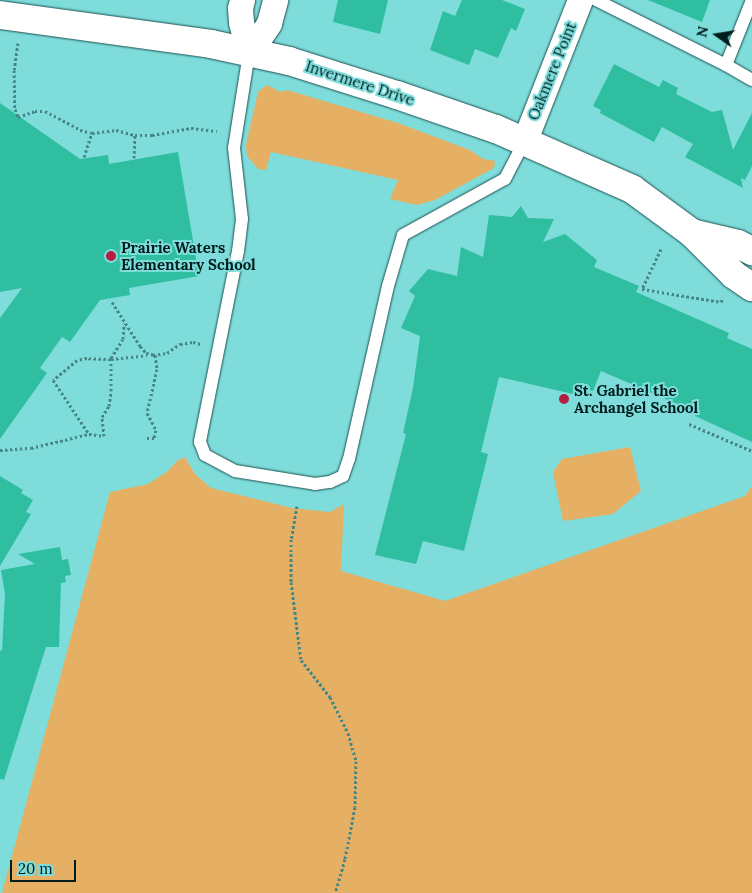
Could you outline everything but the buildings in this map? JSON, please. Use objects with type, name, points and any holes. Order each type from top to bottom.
[{"type":"street","points":[[242,0],[240,8],[249,52]]},
{"type":"street","points":[[249,52],[270,23],[275,0]]},
{"type":"street","name":"Oakmere Point","points":[[524,142],[580,0]]},
{"type":"street","name":"Invermere Drive","points":[[0,15],[211,44],[289,61],[397,95],[524,142],[632,189],[692,233],[734,275],[739,289]]},
{"type":"street","name":"Invermere Drive","points":[[692,233],[738,244],[752,251]]},
{"type":"lane","points":[[596,0],[752,80]]},
{"type":"lane","points":[[726,65],[752,0]]},
{"type":"lane","points":[[249,52],[234,148],[241,227],[226,316],[200,442],[205,455],[235,471],[315,484],[330,482],[343,476],[352,450],[388,286],[403,235],[505,179],[524,142]]},
{"type":"path","points":[[18,43],[14,70],[15,109],[18,116],[35,110],[45,111],[80,130],[92,133],[116,130],[135,136],[152,136],[191,128],[217,131]]},
{"type":"path","points":[[84,157],[92,133]]},
{"type":"path","points":[[134,158],[135,136]]},
{"type":"path","points":[[661,249],[642,289],[721,302],[739,289]]},
{"type":"path","points":[[112,302],[140,346],[146,353],[155,354]]},
{"type":"path","points":[[0,450],[32,448],[89,434],[104,436],[102,417],[109,406],[111,359],[122,339],[124,322]]},
{"type":"path","points":[[89,434],[53,380],[77,360],[87,358],[111,359],[167,353],[180,344],[193,342],[201,344]]},
{"type":"path","points":[[147,438],[154,438],[156,430],[147,413],[158,369],[155,354]]},
{"type":"path","points":[[689,424],[752,451]]},
{"type":"path","points":[[297,506],[291,538],[291,582],[301,660],[330,697],[348,733],[356,761],[355,806],[345,859],[335,893]]},
{"type":"shaded area","points":[[267,85],[281,92],[287,90],[398,123],[470,150],[483,159],[495,161],[494,168],[435,200],[417,205],[390,199],[398,180],[271,152],[266,170],[258,169],[247,156],[246,144],[258,92]]},
{"type":"shaded area","points":[[630,447],[641,491],[613,514],[563,521],[553,472],[562,459]]},
{"type":"shaded area","points":[[185,457],[195,474],[211,488],[292,508],[330,512],[344,504],[341,571],[445,601],[745,496],[752,486],[752,893],[2,893],[110,492],[148,484]]},
{"type":"place","name":"Prairie Waters Elementary School","points":[[111,256]]},
{"type":"place","name":"St. Gabriel the Archangel School","points":[[564,399]]}]
